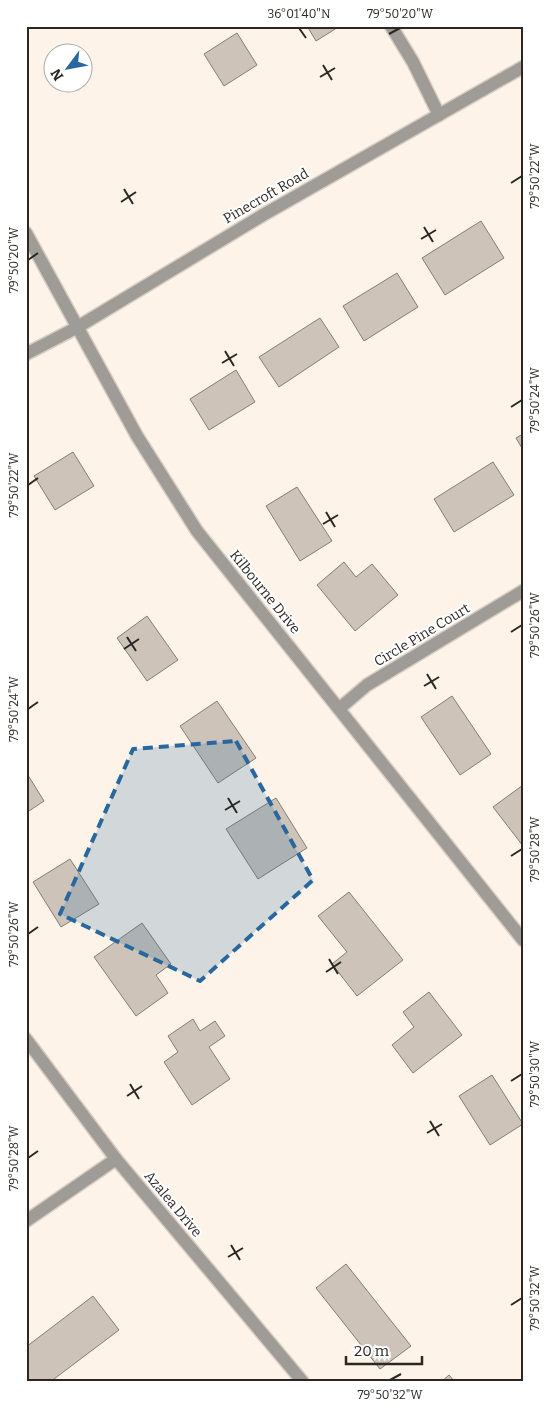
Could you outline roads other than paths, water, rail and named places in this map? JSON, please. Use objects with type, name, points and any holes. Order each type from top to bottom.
[{"type":"street","points":[[391,26],[413,62],[439,115]]},
{"type":"street","name":"Pinecroft Road","points":[[26,354],[76,328],[263,215],[523,67]]},
{"type":"street","name":"Kilbourne Drive","points":[[26,234],[137,436],[197,531],[340,708],[523,940]]},
{"type":"street","name":"Circle Pine Court","points":[[340,708],[367,685],[523,591]]},
{"type":"street","name":"Azalea Drive","points":[[26,1039],[116,1159],[303,1382]]},
{"type":"street","points":[[26,1221],[116,1159]]}]
